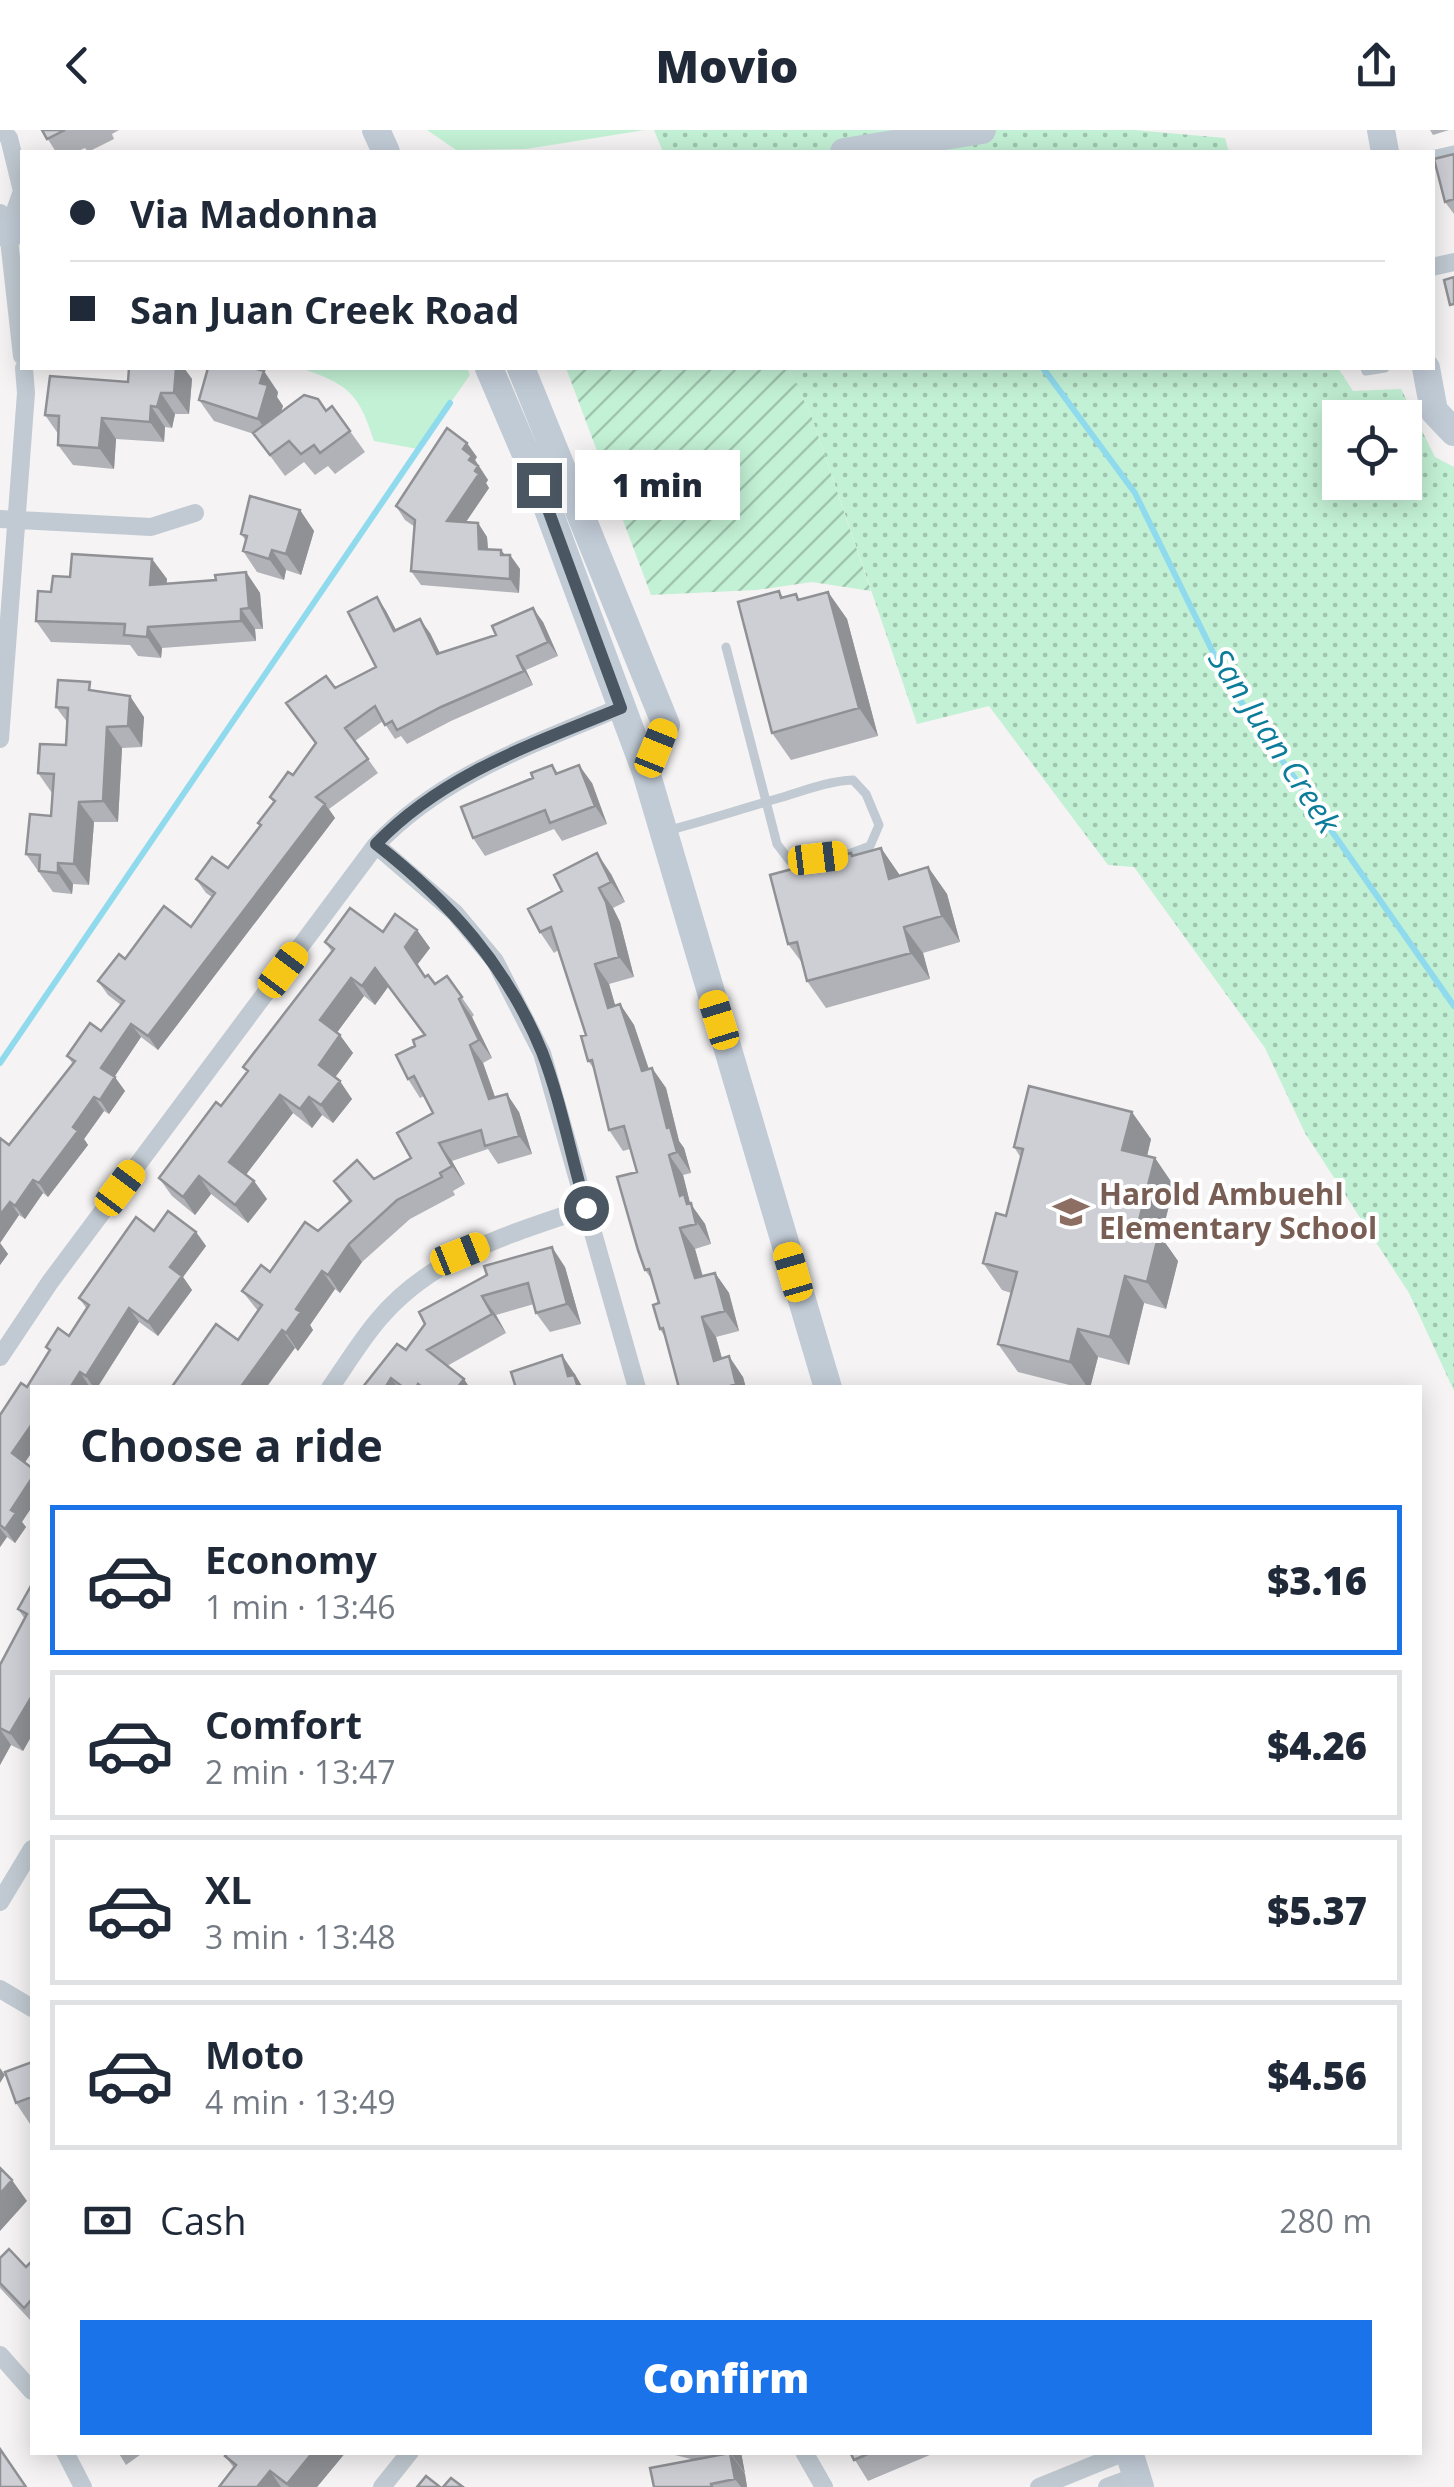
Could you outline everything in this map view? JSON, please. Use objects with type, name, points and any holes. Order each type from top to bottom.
[{"type":"street","points":[[1,130],[9,138],[20,183]]},
{"type":"street","points":[[857,150],[982,130]]},
{"type":"street","points":[[20,196],[8,226],[20,337]]},
{"type":"street","points":[[0,739],[8,520],[26,393],[24,370]]},
{"type":"street","points":[[490,370],[539,485],[646,772],[827,1385]]},
{"type":"street","points":[[521,370],[666,725],[646,772]]},
{"type":"street","points":[[1426,370],[1434,411],[1454,432]]},
{"type":"street","points":[[8,520],[151,527],[195,513]]},
{"type":"street","points":[[0,1357],[50,1282],[376,844],[414,808],[450,784],[511,752],[621,708]]},
{"type":"street","points":[[376,844],[455,913],[494,961],[542,1053],[636,1385]]},
{"type":"street","points":[[332,1385],[381,1317],[420,1280],[460,1254],[586,1208]]},
{"type":"street","points":[[0,1902],[30,1852]]},
{"type":"street","points":[[0,1989],[30,2007]]},
{"type":"street","points":[[0,2355],[30,2385]]},
{"type":"street","points":[[66,2455],[82,2487]]},
{"type":"street","points":[[382,2487],[408,2455]]},
{"type":"street","points":[[806,2455],[824,2487]]},
{"type":"street","points":[[1039,2487],[1133,2467]]},
{"type":"street","points":[[1106,2487],[1133,2467]]},
{"type":"lane","points":[[663,832],[765,802],[838,780],[853,780],[866,794],[879,826],[870,846],[846,854],[790,861],[777,844],[765,802],[726,647]]},
{"type":"green space","points":[[427,130],[645,130],[526,149],[456,150]]},
{"type":"green space","points":[[654,130],[1134,130],[1225,138],[1228,150],[662,150]]},
{"type":"green space","points":[[305,370],[468,370],[470,375],[418,449],[374,441],[357,401],[330,379]]},
{"type":"green space","points":[[567,370],[789,370],[811,415],[871,591],[812,582],[756,590],[651,595]]},
{"type":"green space","points":[[789,370],[1339,370],[1353,391],[1401,389],[1406,400],[1322,400],[1322,500],[1422,500],[1422,431],[1435,457],[1454,467],[1454,1391],[1409,1293],[1305,1133],[1265,1048],[1134,867],[1108,865],[989,706],[917,724],[811,415]]},
{"type":"building","points":[[42,130],[65,130],[47,139]]},
{"type":"building","points":[[1454,154],[1454,199],[1445,202],[1435,159]]},
{"type":"building","points":[[1454,277],[1454,304],[1450,305],[1444,280]]},
{"type":"building","points":[[129,370],[176,370],[174,393],[161,393],[157,407],[151,406],[150,422],[102,418],[99,448],[58,445],[59,416],[45,415],[50,376],[128,382]]},
{"type":"building","points":[[207,370],[264,371],[260,383],[268,385],[258,419],[199,400]]},
{"type":"building","points":[[304,395],[318,399],[326,411],[332,406],[350,431],[320,453],[314,445],[301,454],[289,441],[270,455],[253,433]]},
{"type":"building","points":[[447,428],[467,443],[463,449],[472,456],[469,460],[478,466],[475,471],[479,474],[447,521],[478,523],[479,549],[501,550],[501,555],[510,555],[510,579],[411,571],[415,520],[396,506]]},
{"type":"building","points":[[250,496],[300,510],[286,554],[272,550],[269,559],[243,551],[247,536],[241,534]]},
{"type":"building","points":[[72,554],[152,559],[150,585],[216,580],[215,575],[246,572],[249,608],[241,609],[241,621],[148,627],[147,637],[124,635],[125,624],[36,621],[38,591],[51,592],[53,576],[70,577]]},
{"type":"building","points":[[779,591],[781,598],[796,594],[798,600],[828,592],[859,708],[772,733],[738,602]]},
{"type":"building","points":[[377,597],[394,631],[420,619],[437,654],[496,635],[492,626],[533,608],[548,642],[517,656],[524,671],[397,730],[392,721],[385,725],[375,706],[345,728],[368,759],[316,797],[325,804],[148,1036],[131,1024],[101,1068],[115,1077],[100,1100],[94,1097],[73,1127],[78,1131],[39,1183],[33,1180],[15,1206],[10,1202],[0,1215],[0,1138],[9,1145],[75,1061],[67,1056],[90,1023],[101,1031],[124,1001],[98,981],[119,954],[125,959],[164,906],[191,927],[215,893],[196,879],[212,857],[228,868],[261,825],[258,823],[275,801],[270,797],[288,772],[293,775],[316,743],[286,703],[326,676],[335,688],[376,667],[348,612]]},
{"type":"building","points":[[58,680],[90,682],[89,690],[130,696],[128,726],[107,727],[103,801],[79,802],[74,864],[58,863],[58,873],[39,871],[40,855],[26,854],[30,814],[51,816],[54,774],[38,773],[40,744],[66,745],[68,708],[56,707]]},
{"type":"building","points":[[552,765],[556,774],[579,765],[595,806],[550,823],[545,810],[473,838],[461,807],[533,778],[531,773]]},
{"type":"building","points":[[881,848],[889,879],[928,867],[942,916],[904,927],[911,953],[807,981],[797,942],[788,944],[770,875],[822,861],[820,856],[837,852],[838,856],[852,856]]},
{"type":"building","points":[[597,853],[611,882],[599,888],[619,957],[595,964],[608,1008],[620,1004],[642,1071],[652,1068],[677,1152],[669,1155],[680,1196],[684,1194],[687,1204],[691,1203],[696,1224],[680,1228],[693,1272],[695,1278],[715,1273],[725,1311],[702,1317],[714,1361],[729,1356],[736,1384],[678,1385],[653,1305],[659,1303],[649,1269],[645,1270],[638,1250],[617,1177],[637,1172],[624,1126],[609,1130],[592,1060],[588,1061],[581,1036],[586,1035],[551,927],[540,932],[528,909],[562,891],[554,875]]},
{"type":"building","points":[[350,908],[383,932],[395,914],[417,930],[405,947],[425,977],[428,975],[435,984],[447,976],[462,997],[459,999],[479,1040],[470,1045],[489,1099],[507,1094],[519,1136],[485,1146],[481,1130],[439,1143],[452,1166],[440,1173],[442,1177],[397,1200],[349,1244],[328,1275],[322,1271],[296,1309],[301,1312],[286,1333],[282,1330],[242,1385],[173,1385],[216,1324],[238,1340],[262,1305],[242,1291],[261,1265],[270,1272],[305,1222],[318,1231],[351,1201],[334,1181],[357,1160],[374,1179],[411,1158],[397,1133],[433,1113],[414,1076],[408,1079],[396,1055],[415,1046],[413,1040],[425,1035],[375,968],[362,986],[351,978],[320,1020],[340,1035],[319,1065],[340,1081],[321,1105],[309,1097],[300,1109],[280,1095],[229,1162],[254,1181],[235,1205],[199,1176],[183,1197],[159,1178],[216,1102],[221,1106],[248,1071],[243,1067],[334,949],[325,942]]},
{"type":"building","points":[[1029,1086],[1132,1112],[1122,1150],[1155,1158],[1137,1228],[1159,1233],[1147,1282],[1125,1276],[1110,1337],[1078,1329],[1070,1362],[998,1344],[1017,1272],[983,1263],[996,1213],[1006,1216],[1023,1149],[1014,1147]]},
{"type":"building","points":[[168,1211],[196,1232],[170,1267],[182,1276],[148,1322],[129,1308],[86,1376],[80,1372],[72,1385],[30,1385],[30,1427],[12,1453],[30,1466],[30,1481],[11,1510],[16,1513],[5,1529],[0,1525],[0,1415],[21,1383],[27,1387],[50,1350],[46,1347],[58,1328],[69,1336],[89,1305],[79,1298],[136,1217],[154,1231]]},
{"type":"building","points":[[552,1247],[567,1304],[536,1313],[528,1283],[482,1296],[492,1314],[427,1350],[464,1379],[459,1385],[400,1385],[391,1378],[387,1385],[364,1385],[397,1344],[406,1350],[425,1324],[419,1312],[487,1275],[484,1266]]},
{"type":"building","points":[[562,1355],[568,1376],[574,1375],[577,1385],[515,1385],[511,1372]]},
{"type":"building","points":[[30,1588],[30,1699],[10,1733],[0,1728],[0,1665],[27,1614],[18,1609]]},
{"type":"building","points":[[30,2063],[30,2098],[16,2103],[5,2072]]},
{"type":"building","points":[[0,2168],[12,2180],[0,2194]]},
{"type":"building","points":[[9,2249],[26,2267],[30,2263],[30,2301],[24,2308],[0,2283],[0,2258]]},
{"type":"building","points":[[0,2449],[26,2487],[0,2487]]},
{"type":"building","points":[[311,2455],[287,2484],[270,2471],[257,2487],[219,2487],[236,2465],[225,2456]]},
{"type":"building","points":[[730,2455],[735,2479],[711,2484],[712,2487],[654,2487],[650,2468]]},
{"type":"building","points":[[426,2476],[440,2487],[417,2487]]},
{"type":"building","points":[[451,2478],[463,2487],[443,2487]]},
{"type":"waterway","name":"San Juan Creek","points":[[1044,370],[1135,493],[1228,683],[1454,1006]]},
{"type":"waterway","points":[[0,1063],[450,403]]},
{"type":"place","name":"Harold Ambuehl Elementary School","points":[[1071,1212]]},
{"type":"route","points":[[539,485],[621,708],[511,752],[450,784],[414,808],[376,844],[455,913],[494,961],[542,1053],[586,1208]]}]
